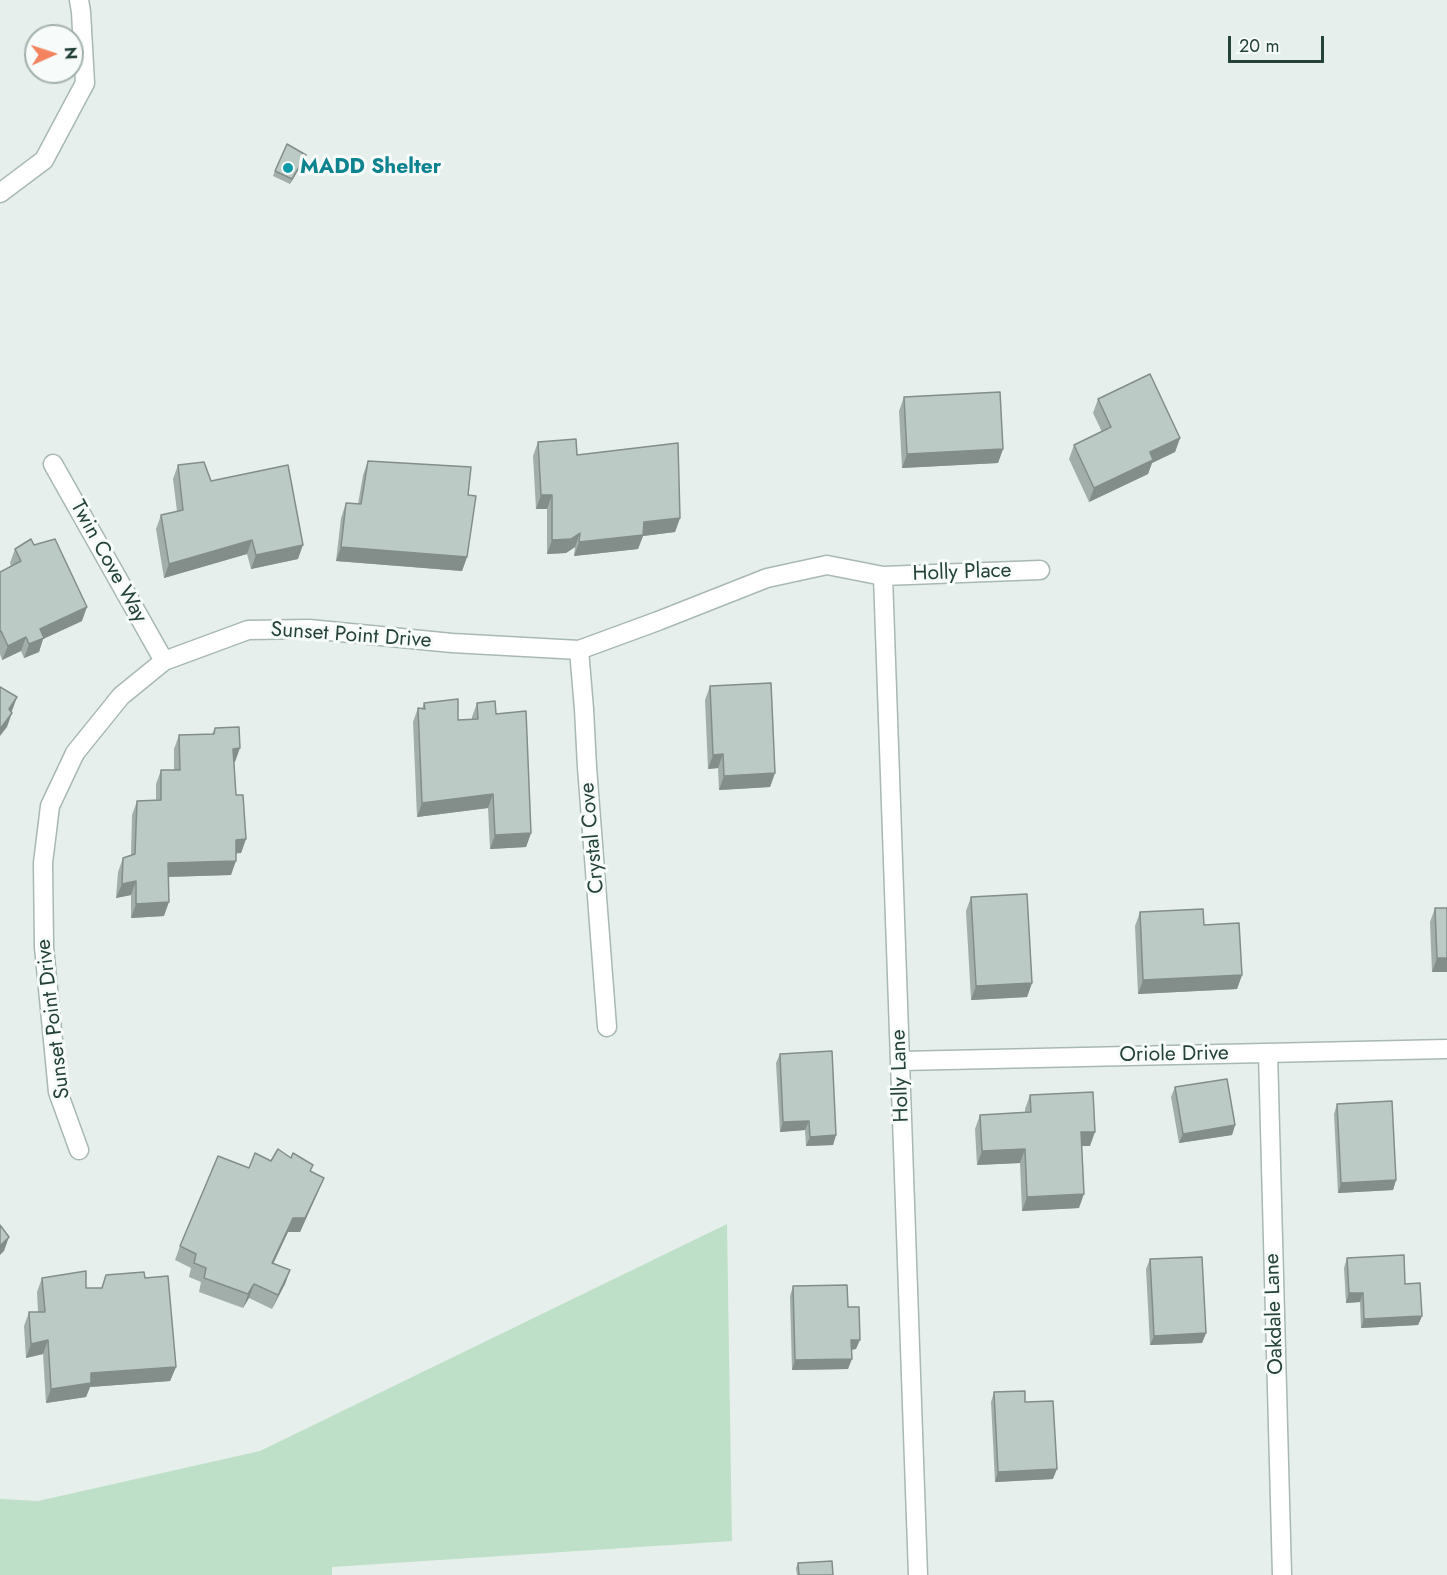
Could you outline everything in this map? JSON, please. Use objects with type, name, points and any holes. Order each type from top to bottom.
[{"type":"street","points":[[0,193],[44,160],[85,83],[79,0]]},
{"type":"street","name":"Twin Cove Way","points":[[53,464],[164,661]]},
{"type":"street","name":"Sunset Point Drive","points":[[79,1150],[58,1092],[44,947],[43,863],[50,806],[75,753],[121,696],[164,661],[248,630],[309,629],[452,643],[579,650],[767,578],[827,565],[883,576]]},
{"type":"street","name":"Holly Place","points":[[883,576],[1040,570]]},
{"type":"street","name":"Holly Lane","points":[[883,576],[918,1575]]},
{"type":"street","name":"Crystal Cove","points":[[579,650],[607,1027]]},
{"type":"street","name":"Oriole Drive","points":[[901,1061],[1447,1049]]},
{"type":"street","name":"Oakdale Lane","points":[[1268,1053],[1282,1575]]},
{"type":"green space","points":[[727,1224],[732,1541],[332,1567],[332,1575],[0,1575],[0,1499],[38,1501],[260,1451]]},
{"type":"building","name":"MADD Shelter","points":[[287,144],[306,155],[292,179],[275,171]]},
{"type":"building","points":[[1150,374],[1180,438],[1150,452],[1153,460],[1094,488],[1074,445],[1111,427],[1098,399]]},
{"type":"building","points":[[1000,392],[1003,449],[907,454],[904,397]]},
{"type":"building","points":[[576,439],[577,455],[678,443],[680,518],[644,522],[643,535],[579,542],[580,533],[571,539],[552,540],[552,495],[541,495],[538,442]]},
{"type":"building","points":[[368,461],[471,467],[468,495],[476,496],[467,557],[341,547],[346,503],[361,504]]},
{"type":"building","points":[[204,462],[211,481],[288,465],[303,545],[256,555],[252,540],[169,564],[161,515],[183,510],[178,465]]},
{"type":"building","points":[[31,539],[34,545],[55,539],[87,607],[40,629],[44,638],[29,644],[26,637],[8,646],[0,632],[0,572],[21,561],[15,549]]},
{"type":"building","points":[[771,683],[775,773],[724,776],[723,754],[713,755],[710,686]]},
{"type":"building","points":[[0,687],[17,697],[9,709],[12,713],[0,729]]},
{"type":"building","points":[[458,699],[458,720],[478,719],[477,703],[495,701],[496,714],[526,711],[531,833],[495,835],[493,794],[422,803],[418,708],[425,709],[424,703]]},
{"type":"building","points":[[239,727],[240,748],[233,749],[236,795],[243,795],[246,839],[236,840],[236,861],[168,863],[169,902],[136,904],[136,881],[122,884],[123,858],[135,854],[137,801],[161,800],[161,770],[180,770],[179,735],[214,734],[215,728]]},
{"type":"building","points":[[1027,894],[1032,983],[976,986],[971,897]]},
{"type":"building","points":[[1435,908],[1447,908],[1447,958],[1437,958]]},
{"type":"building","points":[[1203,909],[1204,925],[1239,923],[1242,975],[1143,980],[1140,912]]},
{"type":"building","points":[[832,1051],[836,1135],[810,1137],[809,1121],[783,1122],[780,1054]]},
{"type":"building","points":[[1227,1079],[1235,1125],[1183,1134],[1175,1087]]},
{"type":"building","points":[[1093,1092],[1095,1132],[1081,1132],[1084,1194],[1027,1197],[1025,1149],[982,1151],[980,1115],[1031,1112],[1030,1095]]},
{"type":"building","points":[[1392,1101],[1396,1180],[1341,1183],[1337,1104]]},
{"type":"building","points":[[278,1149],[291,1158],[293,1153],[313,1165],[310,1171],[324,1178],[305,1218],[293,1218],[272,1263],[290,1270],[278,1295],[254,1284],[248,1294],[204,1278],[206,1268],[194,1263],[196,1254],[180,1246],[218,1156],[249,1168],[255,1153],[271,1161]]},
{"type":"building","points":[[0,1225],[9,1237],[0,1246]]},
{"type":"building","points":[[1404,1255],[1405,1284],[1420,1283],[1422,1316],[1364,1319],[1363,1293],[1349,1293],[1347,1258]]},
{"type":"building","points":[[1202,1257],[1206,1333],[1154,1336],[1150,1259]]},
{"type":"building","points":[[86,1271],[86,1288],[102,1288],[106,1275],[144,1272],[145,1278],[168,1276],[176,1367],[91,1373],[91,1383],[51,1389],[48,1340],[31,1344],[29,1312],[45,1312],[42,1278]]},
{"type":"building","points":[[847,1285],[848,1307],[859,1307],[860,1340],[851,1340],[852,1359],[795,1360],[793,1286]]},
{"type":"building","points":[[1025,1391],[1025,1402],[1053,1401],[1057,1469],[998,1472],[994,1392]]},
{"type":"building","points":[[832,1561],[833,1575],[799,1575],[798,1563]]},
{"type":"place","name":"MADD Shelter","points":[[288,168]]}]
